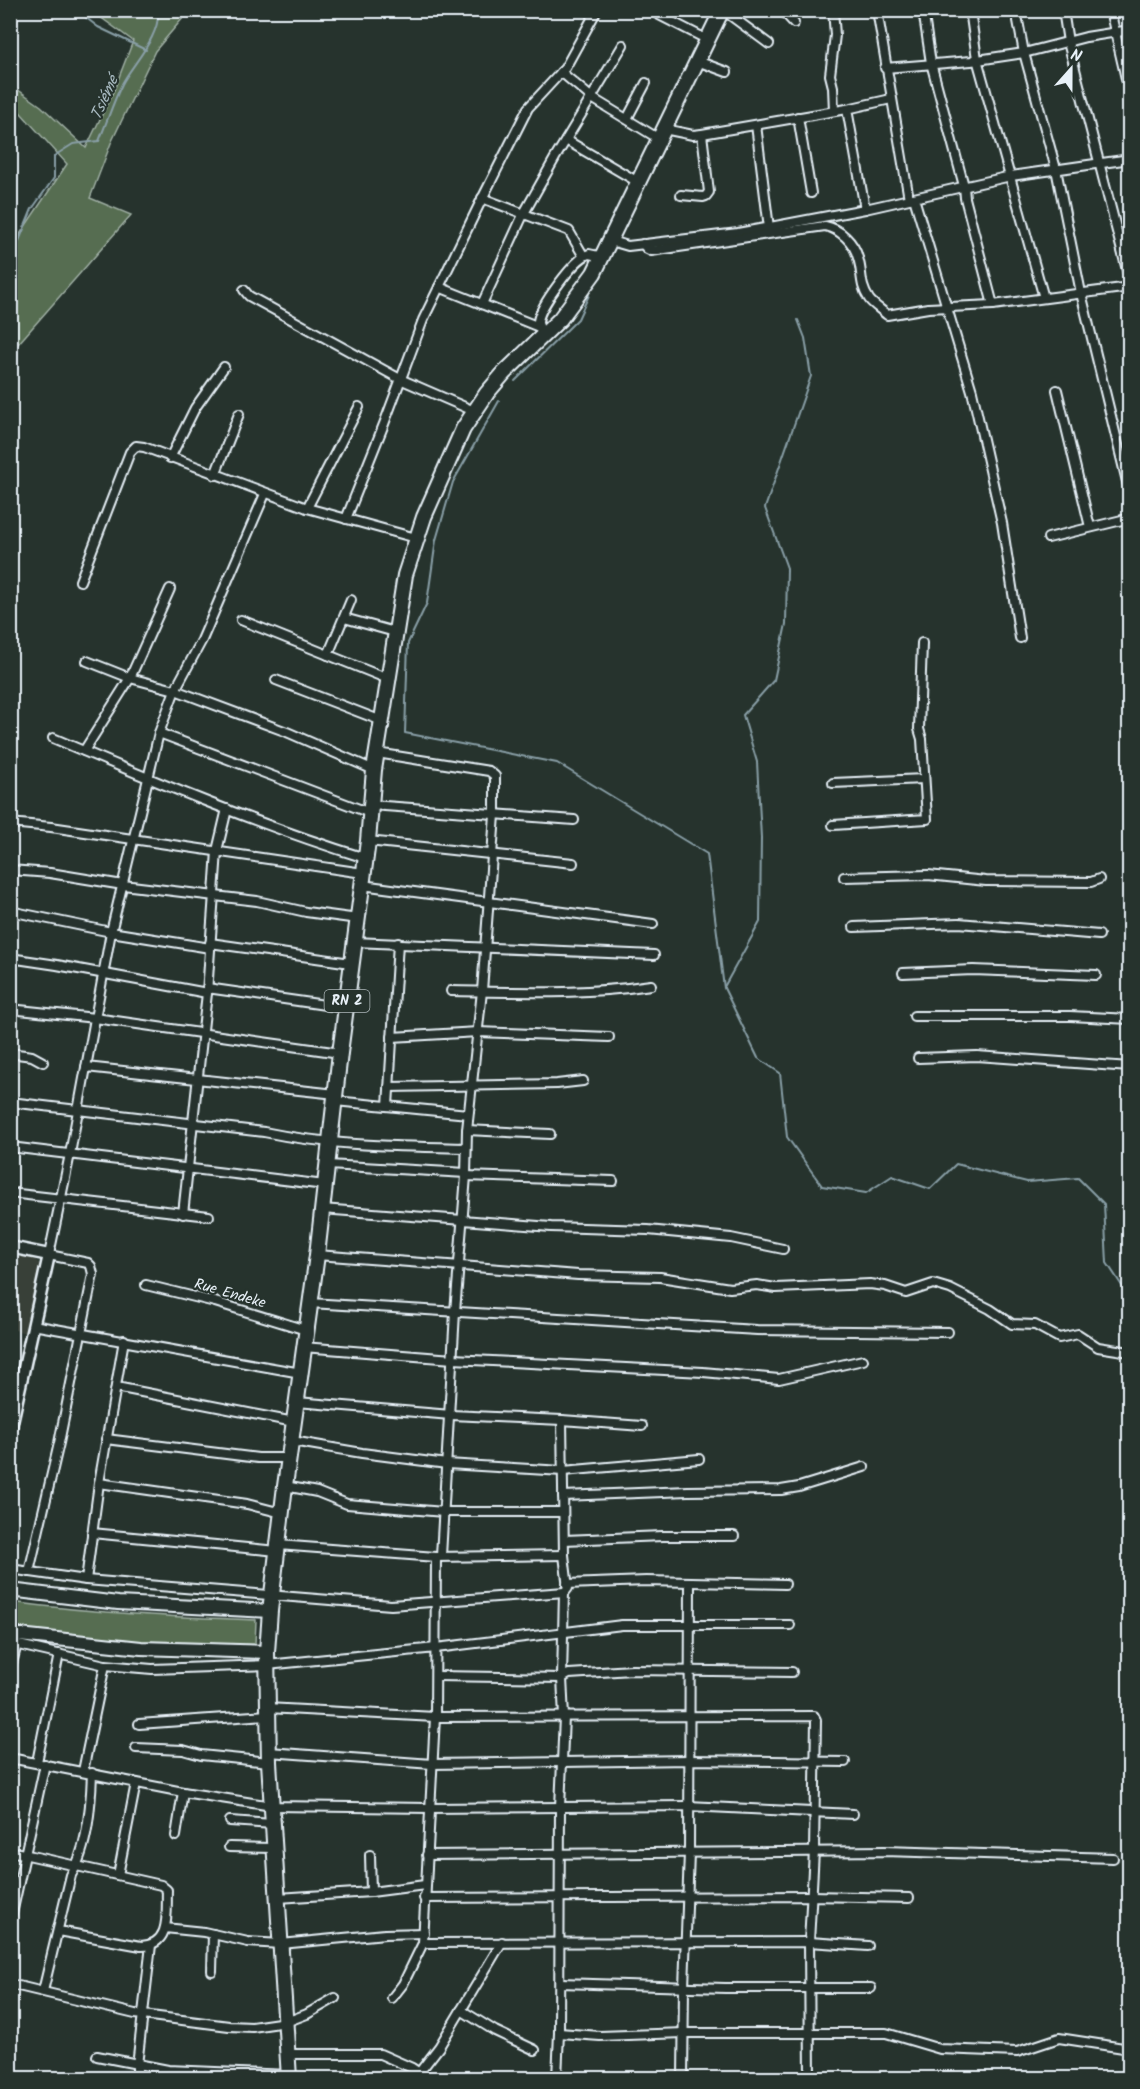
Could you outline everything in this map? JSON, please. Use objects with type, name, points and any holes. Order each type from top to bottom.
[{"type":"highway","name":"RN 2","points":[[289,2077],[267,1711],[267,1658],[271,1604],[303,1347],[317,1255],[351,963],[368,840],[374,770],[405,575],[434,491],[463,429],[474,411],[540,331],[560,319],[579,295],[603,257],[722,10]]},
{"type":"main road","points":[[10,1590],[81,1600],[156,1606],[271,1604]]},
{"type":"main road","points":[[13,1640],[267,1658]]},
{"type":"street","points":[[346,519],[423,320],[482,198],[528,108],[561,72],[597,10]]},
{"type":"street","points":[[722,10],[759,39],[769,44]]},
{"type":"street","points":[[782,10],[794,23]]},
{"type":"street","points":[[833,10],[835,35],[830,75],[834,111]]},
{"type":"street","points":[[877,10],[885,68],[912,199],[972,391],[986,452],[1002,523],[1020,638]]},
{"type":"street","points":[[922,10],[931,63],[993,305]]},
{"type":"street","points":[[970,10],[977,59],[1044,298]]},
{"type":"street","points":[[1016,10],[1024,53],[1056,169],[1081,292],[1130,494]]},
{"type":"street","points":[[1063,10],[1068,42],[1130,282]]},
{"type":"street","points":[[1110,10],[1130,96]]},
{"type":"street","points":[[657,14],[708,40]]},
{"type":"street","points":[[885,68],[1024,53],[1130,30]]},
{"type":"street","points":[[482,304],[523,215],[624,45]]},
{"type":"street","points":[[697,61],[727,72]]},
{"type":"street","points":[[561,72],[592,98],[627,119],[662,134],[702,134],[847,109],[891,99]]},
{"type":"street","points":[[627,119],[646,83]]},
{"type":"street","points":[[847,109],[865,209]]},
{"type":"street","points":[[798,117],[811,193]]},
{"type":"street","points":[[756,125],[769,228]]},
{"type":"street","points":[[681,195],[703,197],[709,192],[702,134]]},
{"type":"street","points":[[566,140],[638,182]]},
{"type":"street","points":[[738,236],[1011,176],[1130,159]]},
{"type":"street","points":[[482,198],[569,231],[583,255]]},
{"type":"street","points":[[611,241],[628,246],[643,244],[651,251],[738,236],[825,226],[835,228],[846,237],[858,257],[860,278],[870,301],[887,315],[947,307],[993,305],[1130,287]]},
{"type":"street","points":[[439,287],[540,331],[540,315],[546,303],[583,255],[595,254],[603,257]]},
{"type":"street","points":[[244,290],[245,294],[258,302],[400,379],[474,411]]},
{"type":"street","points":[[170,458],[195,408],[224,367]]},
{"type":"street","points":[[1057,390],[1090,527]]},
{"type":"street","points":[[307,508],[359,407]]},
{"type":"street","points":[[215,475],[239,414]]},
{"type":"street","points":[[80,581],[133,448],[140,446],[265,494],[416,538]]},
{"type":"street","points":[[10,1431],[61,1200],[111,932],[147,778],[159,734],[175,690],[202,640],[265,494]]},
{"type":"street","points":[[1048,538],[1130,518]]},
{"type":"street","points":[[84,751],[130,678],[170,589]]},
{"type":"street","points":[[328,655],[351,600]]},
{"type":"street","points":[[344,618],[395,632]]},
{"type":"street","points":[[241,620],[388,679]]},
{"type":"street","points":[[834,825],[927,819],[920,729],[922,643]]},
{"type":"street","points":[[87,661],[130,678],[175,690],[287,732],[374,770]]},
{"type":"street","points":[[276,680],[382,721]]},
{"type":"street","points":[[159,734],[370,809],[574,820]]},
{"type":"street","points":[[53,738],[296,837],[365,858]]},
{"type":"street","points":[[377,753],[489,771],[495,776],[495,815],[482,991],[468,1114],[466,1175],[455,1312],[451,1416],[444,1512],[438,1557],[435,1717],[424,1933],[423,1942],[403,1984],[392,1998]]},
{"type":"street","points":[[833,783],[924,779]]},
{"type":"street","points":[[183,1214],[207,990],[212,895],[217,851],[227,809]]},
{"type":"street","points":[[10,823],[217,851],[488,902],[653,924]]},
{"type":"street","points":[[368,840],[573,864]]},
{"type":"street","points":[[10,870],[50,873],[123,885],[257,901],[306,912],[358,919]]},
{"type":"street","points":[[844,877],[928,875],[986,881],[1091,882],[1099,879]]},
{"type":"street","points":[[10,911],[111,932],[351,963]]},
{"type":"street","points":[[854,927],[959,923],[1099,934]]},
{"type":"street","points":[[354,942],[654,955]]},
{"type":"street","points":[[388,1106],[398,943]]},
{"type":"street","points":[[10,958],[207,990],[346,1008]]},
{"type":"street","points":[[903,973],[973,970],[1096,975]]},
{"type":"street","points":[[452,991],[619,990],[651,984]]},
{"type":"street","points":[[10,1009],[95,1018],[340,1053]]},
{"type":"street","points":[[914,1016],[1070,1016],[1130,1019]]},
{"type":"street","points":[[392,1037],[478,1032],[609,1037]]},
{"type":"street","points":[[10,1053],[32,1056],[43,1062]]},
{"type":"street","points":[[918,1058],[977,1056],[1130,1066]]},
{"type":"street","points":[[86,1067],[198,1079],[388,1106],[468,1114]]},
{"type":"street","points":[[389,1087],[557,1084],[583,1081]]},
{"type":"street","points":[[10,1102],[331,1141],[466,1148]]},
{"type":"street","points":[[467,1130],[550,1134]]},
{"type":"street","points":[[10,1148],[325,1185]]},
{"type":"street","points":[[328,1165],[466,1175],[613,1181]]},
{"type":"street","points":[[10,1193],[209,1216]]},
{"type":"street","points":[[322,1209],[551,1227],[648,1230],[731,1238],[783,1249]]},
{"type":"street","points":[[10,1247],[83,1262],[91,1266],[93,1270],[82,1332],[29,1572]]},
{"type":"street","points":[[317,1255],[578,1275],[660,1277],[733,1288],[757,1285],[776,1288],[870,1284],[906,1293],[933,1284],[950,1289],[1012,1324],[1035,1325],[1059,1338],[1078,1334],[1098,1347],[1130,1352]]},
{"type":"street","name":"Rue Endeke","points":[[146,1285],[215,1302],[306,1330]]},
{"type":"street","points":[[310,1303],[756,1330],[948,1332]]},
{"type":"street","points":[[33,1325],[301,1373]]},
{"type":"street","points":[[86,1580],[99,1483],[124,1340]]},
{"type":"street","points":[[303,1347],[453,1359],[703,1372],[779,1379],[863,1360]]},
{"type":"street","points":[[116,1387],[294,1422]]},
{"type":"street","points":[[297,1402],[451,1416],[562,1420],[642,1426]]},
{"type":"street","points":[[557,2079],[560,1983],[560,1807],[564,1717],[562,1632],[564,1592],[567,1591],[562,1512],[562,1420]]},
{"type":"street","points":[[106,1439],[258,1458],[289,1458]]},
{"type":"street","points":[[292,1441],[447,1464],[563,1471],[699,1459]]},
{"type":"street","points":[[563,1496],[781,1490],[864,1467]]},
{"type":"street","points":[[99,1483],[247,1504],[274,1511],[283,1509]]},
{"type":"street","points":[[285,1486],[317,1492],[347,1504],[444,1512],[562,1512]]},
{"type":"street","points":[[92,1533],[277,1548],[438,1557],[564,1555]]},
{"type":"street","points":[[564,1540],[734,1536]]},
{"type":"street","points":[[10,1569],[271,1604],[391,1605],[564,1592]]},
{"type":"street","points":[[567,1584],[646,1581],[785,1584]]},
{"type":"street","points":[[683,2079],[689,1853],[690,1581]]},
{"type":"street","points":[[10,1671],[13,1640],[105,1665],[152,1669],[267,1658],[436,1648],[622,1625],[790,1625]]},
{"type":"street","points":[[10,1923],[27,1854],[59,1654]]},
{"type":"street","points":[[83,1771],[105,1665]]},
{"type":"street","points":[[436,1676],[562,1678],[569,1674],[632,1670],[792,1672]]},
{"type":"street","points":[[139,1724],[267,1711],[435,1717],[814,1716],[816,1720],[814,1851],[809,1942],[810,2078]]},
{"type":"street","points":[[136,1748],[183,1750],[201,1755],[432,1764],[688,1760],[845,1762]]},
{"type":"street","points":[[10,1758],[183,1792],[273,1806],[430,1808],[688,1806],[853,1814]]},
{"type":"street","points":[[43,1990],[92,1801],[92,1773]]},
{"type":"street","points":[[118,1875],[136,1783]]},
{"type":"street","points":[[176,1836],[183,1792]]},
{"type":"street","points":[[230,1821],[273,1824]]},
{"type":"street","points":[[229,1847],[274,1848]]},
{"type":"street","points":[[10,1851],[165,1887],[165,1928],[160,1940],[151,1945],[141,1946],[58,1931]]},
{"type":"street","points":[[427,1855],[884,1851],[1113,1858]]},
{"type":"street","points":[[370,1855],[371,1892]]},
{"type":"street","points":[[278,1898],[371,1892],[425,1885]]},
{"type":"street","points":[[424,1898],[811,1896],[909,1898]]},
{"type":"street","points":[[165,1928],[213,1934],[248,1942],[281,1944],[385,1934],[424,1933]]},
{"type":"street","points":[[212,1971],[213,1934]]},
{"type":"street","points":[[423,1942],[809,1942],[868,1946]]},
{"type":"street","points":[[417,2076],[439,2047],[502,1942]]},
{"type":"street","points":[[137,2079],[151,1945]]},
{"type":"street","points":[[560,1983],[684,1987],[871,1988]]},
{"type":"street","points":[[10,1984],[43,1990],[143,2016],[252,2027],[286,2022],[308,2014],[335,1998]]},
{"type":"street","points":[[461,2010],[495,2031],[535,2050]]},
{"type":"street","points":[[559,2033],[600,2036],[684,2032],[886,2033],[940,2049],[1017,2052],[1059,2038],[1130,2049]]},
{"type":"street","points":[[288,2054],[380,2054],[412,2068],[417,2076],[427,2079]]},
{"type":"street","points":[[97,2056],[168,2070],[289,2077]]},
{"type":"street","points":[[790,2079],[876,2078]]},
{"type":"street","points":[[501,2079],[548,2079]]},
{"type":"shaded area","points":[[11,1254],[34,1259],[40,1264],[42,1270],[26,1333],[11,1329]]},
{"type":"green space","points":[[92,11],[189,11],[155,51],[111,143],[90,198],[131,215],[11,352],[11,254],[16,240],[67,164],[11,102],[11,85],[41,106],[86,148],[114,90],[133,41]]},
{"type":"green space","points":[[11,1602],[133,1614],[256,1620],[255,1645],[144,1644],[11,1629]]},
{"type":"waterway","points":[[76,10],[98,27],[146,50]]},
{"type":"waterway","name":"Tsiémé","points":[[10,263],[32,209],[54,178],[54,156],[73,144],[99,141],[122,84],[151,39],[158,20],[158,10]]},
{"type":"waterway","points":[[515,381],[578,319],[589,295]]},
{"type":"waterway","points":[[724,987],[760,922],[761,838],[757,762],[743,715],[774,680],[786,624],[787,568],[765,508],[811,376],[805,338],[798,320]]},
{"type":"waterway","points":[[499,401],[453,482],[436,540],[427,603],[408,643],[405,733],[557,763],[707,854],[724,988],[758,1058],[780,1073],[787,1137],[822,1186],[866,1193],[892,1176],[930,1189],[956,1164],[1027,1182],[1078,1178],[1104,1204],[1107,1263],[1130,1298]]}]
